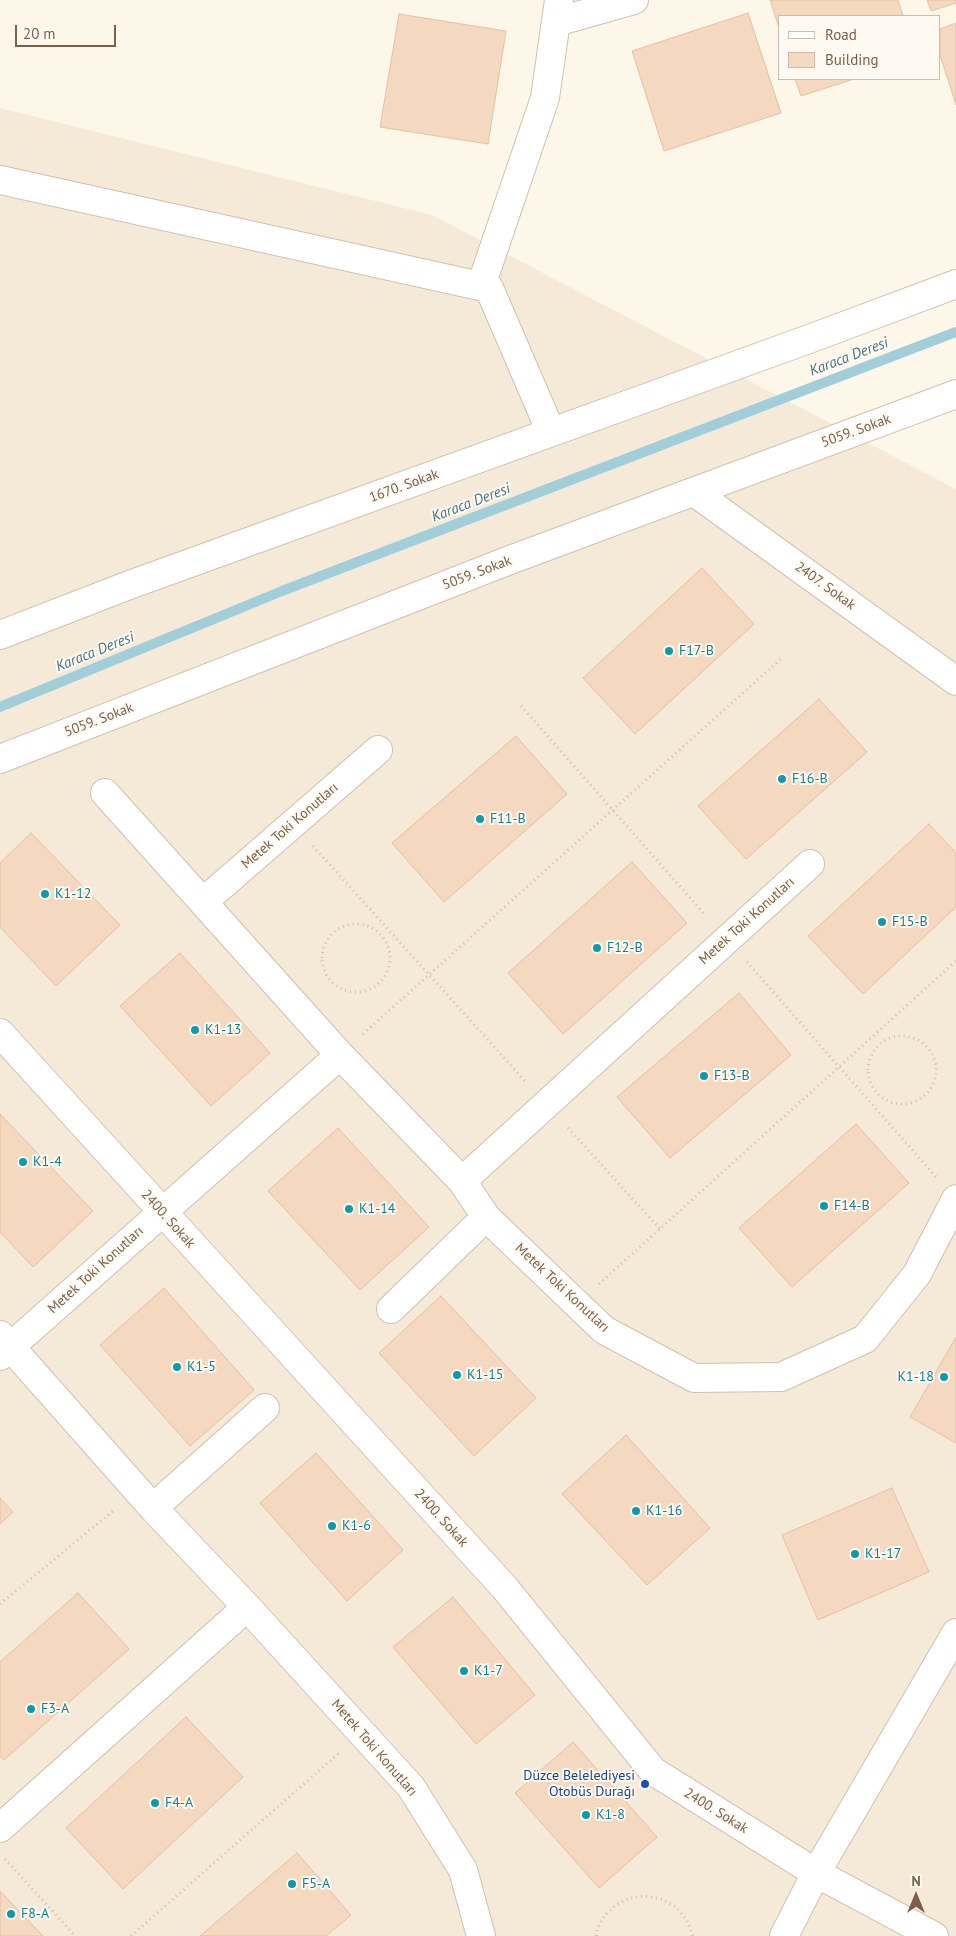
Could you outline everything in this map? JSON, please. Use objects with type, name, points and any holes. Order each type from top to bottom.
[{"type":"street","points":[[481,286],[546,98],[558,11],[634,0]]},
{"type":"street","points":[[0,180],[488,288],[551,432]]},
{"type":"street","name":"1670. Sokak","points":[[0,635],[132,584],[956,284]]},
{"type":"street","name":"5059. Sokak","points":[[0,758],[510,560],[956,394]]},
{"type":"street","name":"2407. Sokak","points":[[694,492],[956,681]]},
{"type":"street","name":"Metek Toki Konutları","points":[[203,902],[378,750]]},
{"type":"street","name":"Metek Toki Konutları","points":[[105,793],[340,1055],[462,1181],[486,1217],[604,1330],[694,1378],[781,1377],[865,1339],[917,1274],[956,1199]]},
{"type":"street","name":"Metek Toki Konutları","points":[[462,1181],[810,864]]},
{"type":"street","name":"2400. Sokak","points":[[0,1033],[161,1212],[504,1586],[653,1772],[816,1874],[934,1936]]},
{"type":"street","name":"Metek Toki Konutları","points":[[340,1055],[4,1346],[247,1607],[411,1787],[463,1870],[480,1936]]},
{"type":"street","points":[[391,1309],[486,1217]]},
{"type":"street","points":[[146,1499],[266,1408]]},
{"type":"street","points":[[0,1828],[247,1607]]},
{"type":"street","points":[[784,1936],[816,1874],[956,1633]]},
{"type":"path","points":[[340,1055],[783,657]]},
{"type":"path","points":[[292,824],[660,1229]]},
{"type":"path","points":[[365,925],[376,930],[384,937],[389,947],[390,964],[383,979],[375,987],[365,991],[342,990],[326,974],[322,964],[322,952],[326,942],[333,932],[342,926],[365,925]]},
{"type":"path","points":[[577,1305],[956,961]]},
{"type":"path","points":[[913,1037],[923,1042],[936,1060],[937,1072],[935,1082],[929,1092],[920,1099],[910,1103],[888,1102],[872,1088],[868,1076],[868,1064],[872,1053],[879,1044],[889,1038],[913,1037]]},
{"type":"path","points":[[0,1604],[146,1499]]},
{"type":"path","points":[[131,1936],[362,1733]]},
{"type":"path","points":[[0,1853],[74,1936]]},
{"type":"path","points":[[596,1936],[597,1929],[604,1915],[616,1904],[630,1898],[646,1896],[662,1899],[676,1907],[687,1920],[693,1936]]},
{"type":"shaded area","points":[[0,108],[432,215],[956,489],[956,1936],[0,1936]]},
{"type":"building","points":[[770,0],[898,0],[903,15],[778,15],[778,25]]},
{"type":"building","points":[[927,0],[956,0],[956,3],[931,11]]},
{"type":"building","points":[[748,13],[781,113],[664,151],[632,51]]},
{"type":"building","points":[[399,14],[506,31],[488,144],[380,127]]},
{"type":"building","points":[[956,23],[956,105],[941,58],[941,29]]},
{"type":"building","points":[[795,80],[851,80],[801,96]]},
{"type":"building","name":"F17-B","points":[[702,568],[754,624],[635,734],[583,678]]},
{"type":"building","name":"F16-B","points":[[819,699],[867,752],[746,859],[698,806]]},
{"type":"building","name":"F11-B","points":[[516,736],[567,794],[444,902],[392,843]]},
{"type":"building","name":"F15-B","points":[[929,824],[956,853],[956,907],[863,994],[808,936]]},
{"type":"building","name":"K1-12","points":[[31,833],[120,925],[56,986],[0,927],[0,863]]},
{"type":"building","name":"F12-B","points":[[632,862],[687,923],[563,1034],[508,973]]},
{"type":"building","name":"K1-13","points":[[180,953],[270,1053],[211,1106],[120,1006]]},
{"type":"building","name":"F13-B","points":[[739,993],[791,1055],[670,1158],[617,1097]]},
{"type":"building","name":"K1-4","points":[[0,1114],[93,1211],[33,1267],[0,1232]]},
{"type":"building","name":"F14-B","points":[[856,1124],[909,1183],[792,1287],[739,1228]]},
{"type":"building","name":"K1-14","points":[[338,1128],[429,1227],[360,1290],[268,1191]]},
{"type":"building","name":"K1-5","points":[[164,1288],[254,1390],[190,1446],[100,1345]]},
{"type":"building","name":"K1-15","points":[[441,1296],[536,1398],[474,1456],[379,1353]]},
{"type":"building","name":"K1-18","points":[[956,1337],[956,1443],[910,1417]]},
{"type":"building","name":"K1-16","points":[[626,1435],[710,1528],[647,1585],[562,1494]]},
{"type":"building","name":"K1-6","points":[[316,1453],[403,1550],[347,1601],[260,1503]]},
{"type":"building","name":"K1-17","points":[[892,1488],[929,1572],[818,1620],[782,1535]]},
{"type":"building","points":[[0,1498],[13,1512],[0,1524]]},
{"type":"building","name":"F3-A","points":[[78,1593],[129,1649],[4,1760],[0,1756],[0,1662]]},
{"type":"building","name":"K1-7","points":[[453,1597],[535,1695],[476,1744],[393,1647]]},
{"type":"building","name":"F4-A","points":[[186,1717],[243,1777],[123,1889],[66,1828]]},
{"type":"building","name":"K1-8","points":[[573,1742],[657,1837],[599,1888],[515,1793]]},
{"type":"building","name":"F5-A","points":[[297,1853],[351,1915],[326,1936],[200,1936]]},
{"type":"building","name":"F8-A","points":[[0,1891],[43,1936],[0,1936]]},
{"type":"waterway","name":"Karaca Deresi","points":[[0,707],[282,591],[956,332]]},
{"type":"place","name":"F17-B","points":[[669,651]]},
{"type":"place","name":"F16-B","points":[[782,779]]},
{"type":"place","name":"F11-B","points":[[480,819]]},
{"type":"place","name":"K1-12","points":[[45,894]]},
{"type":"place","name":"F15-B","points":[[882,922]]},
{"type":"place","name":"F12-B","points":[[597,948]]},
{"type":"place","name":"K1-13","points":[[195,1030]]},
{"type":"place","name":"F13-B","points":[[704,1076]]},
{"type":"place","name":"K1-4","points":[[23,1162]]},
{"type":"place","name":"F14-B","points":[[824,1206]]},
{"type":"place","name":"K1-14","points":[[349,1209]]},
{"type":"place","name":"K1-5","points":[[177,1367]]},
{"type":"place","name":"K1-15","points":[[457,1375]]},
{"type":"place","name":"K1-18","points":[[944,1377]]},
{"type":"place","name":"K1-16","points":[[636,1511]]},
{"type":"place","name":"K1-6","points":[[332,1526]]},
{"type":"place","name":"K1-17","points":[[855,1554]]},
{"type":"place","name":"K1-7","points":[[464,1671]]},
{"type":"place","name":"F3-A","points":[[31,1709]]},
{"type":"place","name":"Düzce Belelediyesi Otobüs Durağı","points":[[645,1784]]},
{"type":"place","name":"F4-A","points":[[155,1803]]},
{"type":"place","name":"K1-8","points":[[586,1815]]},
{"type":"place","name":"F5-A","points":[[292,1884]]},
{"type":"place","name":"F8-A","points":[[11,1914]]}]
